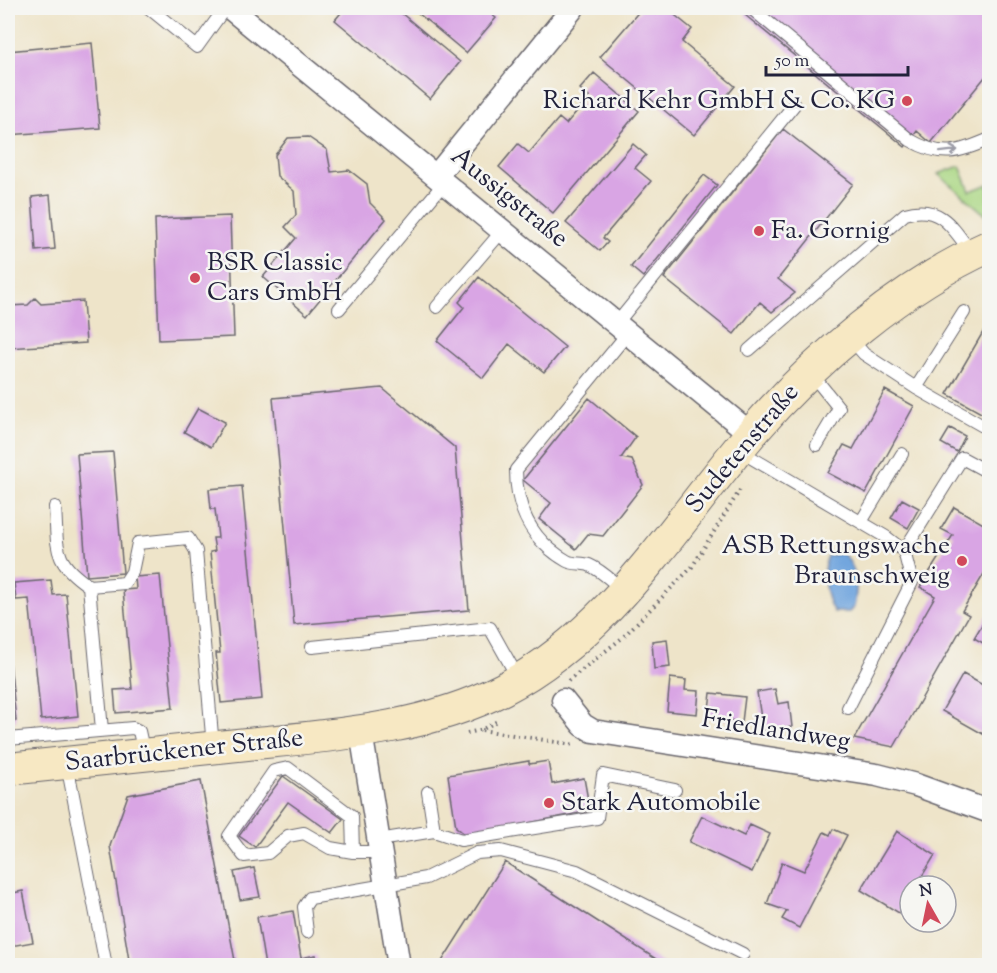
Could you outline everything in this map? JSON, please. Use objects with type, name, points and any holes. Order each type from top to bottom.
[{"type":"street","name":"Aussigstraße","points":[[227,8],[441,178],[622,328],[750,449]]},
{"type":"street","points":[[441,178],[573,8]]},
{"type":"street","name":"Sudetenstraße","points":[[519,679],[572,642],[605,613],[750,449],[809,371],[849,337],[936,275],[981,250]]},
{"type":"street","name":"Saarbrückener Straße","points":[[8,770],[361,732],[422,720],[462,707],[519,679]]},
{"type":"street","name":"Friedlandweg","points":[[564,692],[583,725],[598,732],[877,775],[916,785],[990,812]]},
{"type":"street","points":[[361,732],[399,966]]},
{"type":"lane","points":[[149,8],[197,47],[227,8]]},
{"type":"lane","points":[[752,8],[910,140],[926,150],[951,153],[990,139]]},
{"type":"lane","points":[[624,590],[589,565],[569,563],[536,537],[524,517],[516,492],[516,470],[794,105]]},
{"type":"lane","points":[[339,309],[441,178]]},
{"type":"lane","points":[[749,350],[905,214],[922,209],[938,214],[981,250]]},
{"type":"lane","points":[[437,308],[503,230]]},
{"type":"lane","points":[[916,388],[964,312]]},
{"type":"lane","points":[[849,337],[864,354],[916,388],[990,430]]},
{"type":"lane","points":[[809,371],[839,408],[817,445]]},
{"type":"lane","points":[[750,449],[903,551],[912,582],[848,708]]},
{"type":"lane","points":[[861,522],[902,453]]},
{"type":"lane","points":[[903,551],[962,458],[990,473]]},
{"type":"lane","points":[[55,507],[59,558],[70,573],[89,586],[125,583],[132,572],[138,543],[188,538],[192,543],[196,551],[213,748]]},
{"type":"lane","points":[[89,586],[102,730]]},
{"type":"lane","points":[[312,647],[490,628],[519,679]]},
{"type":"lane","points":[[8,739],[133,728],[140,731],[144,755]]},
{"type":"lane","points":[[67,763],[106,966]]},
{"type":"lane","points":[[353,852],[352,816],[288,768],[273,771],[229,836],[244,856],[268,853],[288,836],[303,833],[330,848],[353,852],[434,831],[461,840],[597,818],[603,775],[675,790]]},
{"type":"lane","points":[[428,792],[434,831]]},
{"type":"lane","points":[[307,932],[304,907],[310,898],[426,878],[477,853],[501,851],[577,871],[743,954]]},
{"type":"path","points":[[564,692],[622,638],[692,567],[750,449]]},
{"type":"path","points":[[458,735],[481,730],[509,715]]},
{"type":"green space","points":[[960,166],[970,191],[989,184],[989,215],[987,216],[938,174]]},
{"type":"water","points":[[842,553],[851,565],[856,578],[855,600],[854,607],[849,612],[834,612],[828,600],[824,569],[827,556]]},
{"type":"building","points":[[345,8],[395,8],[460,62],[430,99],[335,20]]},
{"type":"building","points":[[412,8],[483,8],[496,18],[466,53]]},
{"type":"building","points":[[642,8],[666,8],[692,29],[682,42],[735,86],[694,135],[600,57]]},
{"type":"building","name":"Richard Kehr GmbH & Co. KG","points":[[751,8],[990,8],[990,71],[931,143],[917,131],[905,147],[745,15]]},
{"type":"building","points":[[92,43],[100,128],[8,135],[8,51]]},
{"type":"building","points":[[594,73],[639,111],[553,213],[499,167],[518,144],[529,153],[559,118],[566,124],[589,97],[580,89]]},
{"type":"building","name":"Fa. Gornig","points":[[783,129],[853,184],[778,279],[795,293],[772,312],[760,302],[734,334],[664,278]]},
{"type":"building","points":[[308,137],[327,150],[331,172],[349,170],[367,184],[370,203],[386,219],[307,315],[263,277],[296,238],[285,227],[296,215],[294,191],[277,176],[275,155],[288,138]]},
{"type":"building","points":[[633,144],[646,155],[635,168],[651,181],[603,238],[608,242],[600,251],[566,223]]},
{"type":"building","points":[[704,175],[717,185],[643,277],[631,267]]},
{"type":"building","points":[[50,195],[55,249],[36,251],[32,197]]},
{"type":"building","name":"BSR Classic Cars GmbH","points":[[230,216],[234,337],[159,340],[155,219]]},
{"type":"building","points":[[479,277],[565,347],[544,372],[509,344],[483,378],[437,341],[464,307],[459,302]]},
{"type":"building","points":[[35,298],[41,304],[83,301],[86,343],[8,348],[8,306],[28,305]]},
{"type":"building","points":[[990,320],[990,418],[947,394]]},
{"type":"building","points":[[382,388],[455,448],[469,610],[294,625],[273,398]]},
{"type":"building","points":[[885,390],[914,406],[866,493],[828,473],[844,445],[853,449]]},
{"type":"building","points":[[589,398],[636,437],[621,458],[632,460],[643,485],[603,536],[588,534],[576,549],[539,519],[551,503],[523,480]]},
{"type":"building","points":[[198,408],[225,422],[211,447],[184,432]]},
{"type":"building","points":[[950,428],[965,436],[957,452],[941,443]]},
{"type":"building","points":[[113,452],[123,573],[87,576],[77,454]]},
{"type":"building","points":[[242,486],[262,699],[221,703],[216,653],[220,653],[210,552],[215,551],[213,538],[218,538],[215,509],[211,509],[209,489]]},
{"type":"building","points":[[902,499],[919,508],[908,528],[891,518]]},
{"type":"building","points":[[954,507],[987,526],[986,529],[990,531],[990,575],[985,572],[962,611],[969,615],[894,747],[854,739],[935,596],[920,587],[953,535],[941,529]]},
{"type":"building","points":[[160,575],[173,708],[116,713],[114,690],[132,689],[123,590],[136,589],[135,577]]},
{"type":"building","points":[[51,580],[53,595],[66,594],[78,716],[41,720],[29,599],[16,600],[14,583]]},
{"type":"building","points":[[990,611],[990,647],[974,638]]},
{"type":"building","points":[[667,639],[670,667],[654,669],[652,641]]},
{"type":"building","points":[[8,641],[16,721],[8,721]]},
{"type":"building","points":[[963,674],[990,689],[990,738],[942,711]]},
{"type":"building","points":[[670,678],[686,680],[685,690],[699,691],[697,714],[667,711]]},
{"type":"building","points":[[775,689],[778,704],[789,702],[792,727],[763,731],[757,692]]},
{"type":"building","points":[[711,693],[745,697],[742,722],[708,717]]},
{"type":"building","points":[[529,761],[529,764],[548,761],[552,784],[584,778],[590,811],[466,835],[456,827],[448,775]]},
{"type":"building","points":[[283,776],[343,819],[332,833],[288,802],[255,847],[239,836]]},
{"type":"building","points":[[201,781],[236,966],[130,966],[110,846],[128,795]]},
{"type":"building","points":[[702,816],[744,836],[750,825],[770,834],[752,872],[689,842]]},
{"type":"building","points":[[833,829],[847,835],[799,928],[782,919],[787,911],[767,904],[782,862],[804,871],[824,832],[830,835]]},
{"type":"building","points":[[897,831],[935,855],[923,874],[898,874],[898,912],[861,890]]},
{"type":"building","points":[[505,862],[667,966],[439,966]]},
{"type":"building","points":[[254,868],[260,897],[240,900],[234,872]]},
{"type":"building","points":[[23,891],[33,942],[11,946],[8,930],[8,894]]},
{"type":"building","points":[[293,911],[301,958],[316,955],[318,966],[265,966],[257,917]]},
{"type":"place","name":"Richard Kehr GmbH & Co. KG","points":[[907,101]]},
{"type":"place","name":"Fa. Gornig","points":[[759,231]]},
{"type":"place","name":"BSR Classic Cars GmbH","points":[[195,278]]},
{"type":"place","name":"ASB Rettungswache Braunschweig","points":[[962,561]]},
{"type":"place","name":"Stark Automobile","points":[[549,803]]}]
